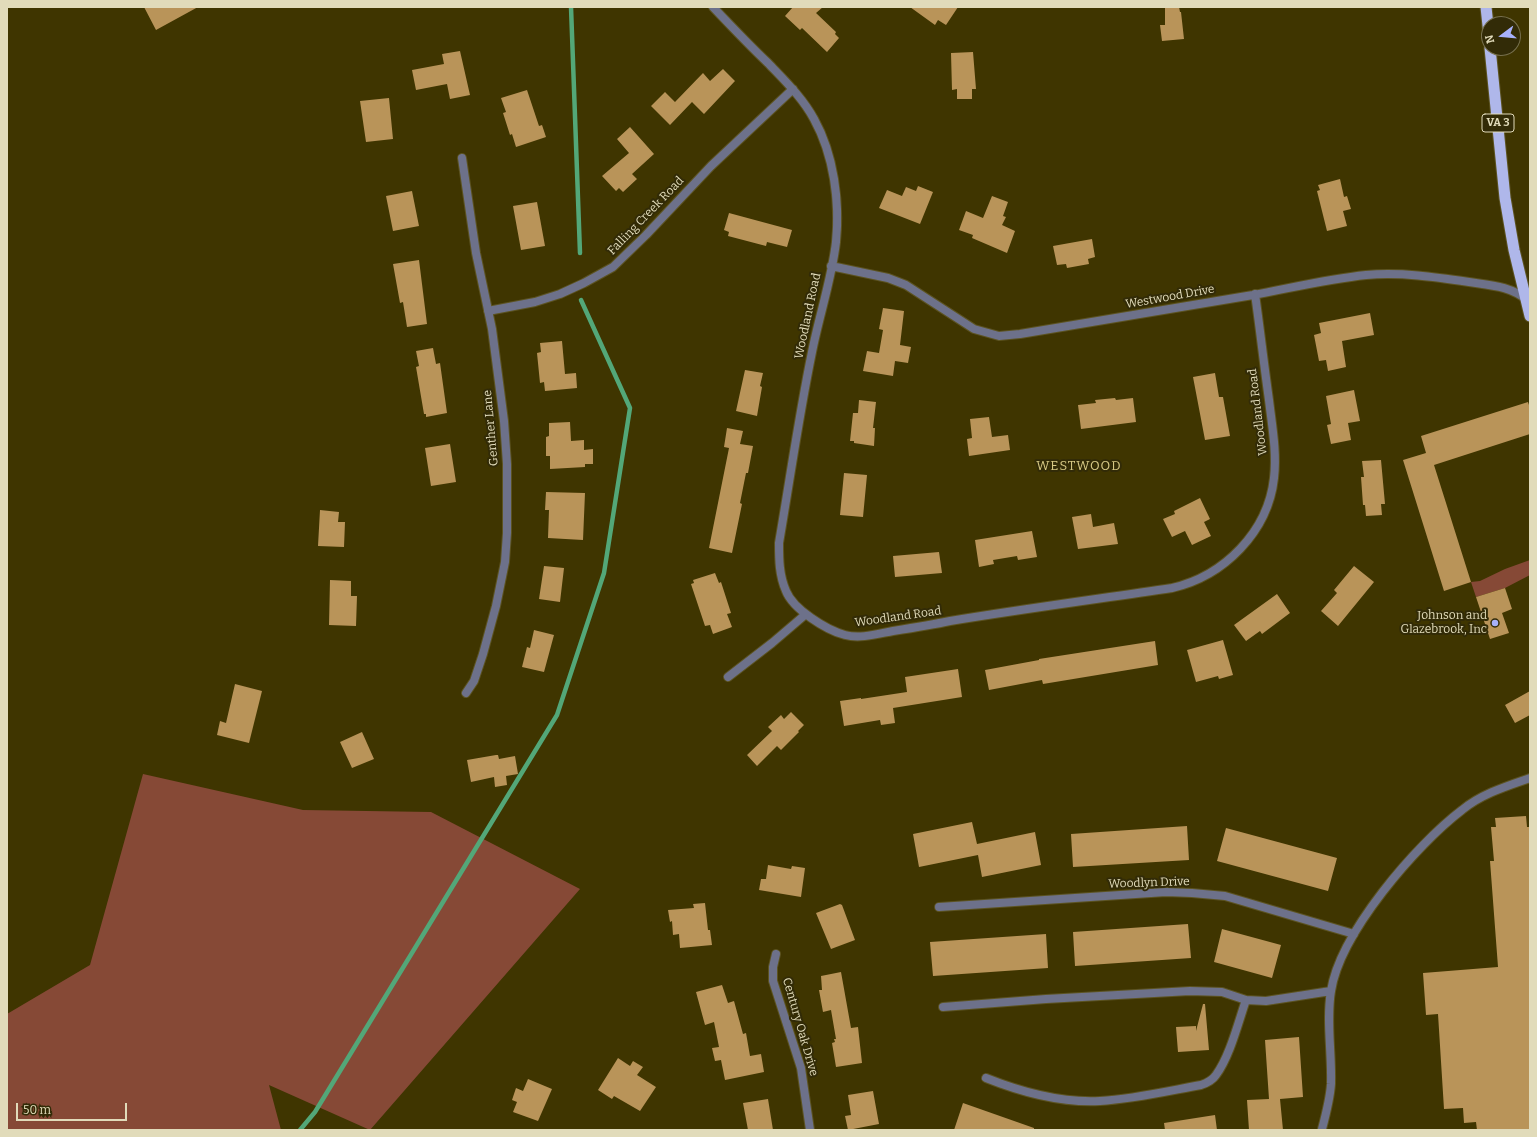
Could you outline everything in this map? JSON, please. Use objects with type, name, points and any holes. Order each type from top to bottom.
[{"type":"highway","name":"VA 3","points":[[1491,56],[1505,198],[1514,250],[1528,300],[1530,316]]},
{"type":"street","name":"Woodland Road","points":[[712,7],[793,89],[814,119],[824,139],[832,169],[836,198],[836,243],[812,352],[779,543],[779,561],[786,592],[806,614],[832,631],[846,636],[862,637],[952,621],[1172,588],[1184,586],[1202,578],[1222,566],[1239,551],[1253,534],[1265,514],[1270,501],[1274,478],[1276,449],[1255,294]]},
{"type":"street","name":"Falling Creek Road","points":[[488,311],[535,302],[560,294],[613,267],[646,235],[711,166],[793,89]]},
{"type":"street","name":"Genther Lane","points":[[462,158],[476,253],[492,329],[504,421],[507,464],[507,533],[505,562],[494,613],[479,668],[474,681],[466,692]]},
{"type":"street","name":"Westwood Drive","points":[[831,266],[888,278],[906,285],[974,329],[999,336],[1020,334],[1255,294],[1339,278],[1396,274],[1431,276],[1503,287],[1528,300]]},
{"type":"street","points":[[728,677],[806,614]]},
{"type":"street","points":[[1322,1129],[1331,1085],[1329,1012],[1331,991],[1338,965],[1354,934],[1376,900],[1404,867],[1432,837],[1462,809],[1503,788],[1530,778]]},
{"type":"street","name":"Woodlyn Drive","points":[[939,907],[1166,892],[1192,893],[1225,896],[1354,934]]},
{"type":"street","name":"Century Oak Drive","points":[[776,954],[773,967],[773,981],[801,1068],[810,1130]]},
{"type":"street","points":[[943,1007],[1046,999],[1190,991],[1222,992],[1246,1000],[1266,1001],[1331,991]]},
{"type":"street","points":[[986,1078],[1029,1092],[1071,1100],[1100,1101],[1201,1085],[1209,1082],[1216,1076],[1228,1052],[1246,1000]]},
{"type":"shaded area","points":[[1530,560],[1530,575],[1505,588],[1476,597],[1471,582],[1480,581],[1505,569]]},
{"type":"shaded area","points":[[143,774],[303,810],[431,812],[580,889],[370,1130],[269,1085],[281,1130],[7,1130],[7,1014],[90,965]]},
{"type":"building","points":[[144,7],[198,7],[156,30]]},
{"type":"building","points":[[793,7],[823,7],[816,13],[836,32],[835,34],[839,38],[827,52],[802,28],[800,30],[785,16]]},
{"type":"building","points":[[910,7],[958,7],[946,25],[938,20],[935,25]]},
{"type":"building","points":[[1165,7],[1179,7],[1181,12],[1184,39],[1162,41],[1160,25],[1165,25]]},
{"type":"building","points":[[460,51],[470,95],[450,99],[447,84],[416,90],[412,70],[444,64],[442,54]]},
{"type":"building","points":[[973,52],[976,89],[972,89],[972,99],[957,99],[957,89],[952,90],[951,53]]},
{"type":"building","points":[[723,69],[735,81],[704,114],[692,102],[670,125],[651,106],[665,92],[675,102],[703,73],[710,81]]},
{"type":"building","points":[[527,90],[539,126],[542,125],[546,137],[516,147],[512,134],[510,135],[503,113],[506,112],[501,98]]},
{"type":"building","points":[[389,98],[393,139],[366,142],[360,101]]},
{"type":"building","points":[[630,127],[654,154],[632,174],[637,179],[623,192],[619,188],[616,191],[602,176],[629,153],[617,139]]},
{"type":"building","points":[[1340,179],[1344,197],[1347,196],[1351,209],[1343,211],[1347,226],[1327,231],[1317,191],[1320,190],[1318,185]]},
{"type":"building","points":[[918,186],[933,192],[920,224],[879,208],[887,190],[902,196],[906,187],[916,191]]},
{"type":"building","points":[[412,191],[419,226],[393,231],[386,196]]},
{"type":"building","points":[[992,196],[1008,202],[1003,216],[1006,217],[1002,225],[1015,231],[1007,253],[972,238],[973,235],[959,230],[966,211],[983,218]]},
{"type":"building","points":[[537,202],[545,246],[521,250],[513,206]]},
{"type":"building","points":[[729,213],[792,230],[787,247],[767,242],[766,246],[728,236],[729,232],[724,230]]},
{"type":"building","points":[[1092,239],[1095,257],[1088,259],[1089,264],[1067,268],[1066,264],[1057,265],[1053,246]]},
{"type":"building","points":[[419,260],[427,324],[407,327],[403,302],[400,303],[393,264]]},
{"type":"building","points":[[883,308],[904,311],[900,345],[911,347],[908,363],[895,361],[893,376],[863,371],[867,351],[879,353],[883,330],[879,329]]},
{"type":"building","points":[[1370,313],[1374,335],[1342,341],[1346,367],[1328,371],[1326,360],[1319,361],[1314,335],[1321,333],[1319,323]]},
{"type":"building","points":[[562,341],[565,374],[576,373],[577,388],[545,391],[544,382],[540,383],[537,353],[541,352],[540,343]]},
{"type":"building","points":[[433,348],[436,364],[440,363],[447,413],[426,417],[426,414],[424,414],[416,367],[419,366],[416,351]]},
{"type":"building","points":[[745,370],[763,373],[757,416],[736,411]]},
{"type":"building","points":[[1215,373],[1219,397],[1223,397],[1230,436],[1205,440],[1193,377]]},
{"type":"building","points":[[1354,390],[1360,421],[1348,423],[1351,440],[1331,444],[1327,425],[1331,424],[1326,396]]},
{"type":"building","points":[[1115,398],[1116,400],[1133,398],[1136,422],[1081,429],[1078,405],[1096,403],[1095,400]]},
{"type":"building","points":[[859,400],[876,402],[873,428],[875,428],[874,446],[850,441],[853,413],[858,413]]},
{"type":"building","points":[[1528,402],[1530,408],[1530,434],[1434,465],[1471,582],[1444,591],[1403,460],[1426,453],[1421,436]]},
{"type":"building","points":[[989,417],[992,437],[1008,435],[1010,450],[969,456],[967,439],[972,438],[970,419]]},
{"type":"building","points":[[570,422],[571,441],[584,440],[584,450],[593,449],[593,464],[585,464],[585,467],[550,469],[550,456],[546,456],[546,437],[549,436],[549,423]]},
{"type":"building","points":[[727,428],[743,431],[740,444],[753,446],[740,503],[742,504],[732,553],[709,548],[729,448],[724,447]]},
{"type":"building","points":[[450,444],[456,482],[431,486],[425,448]]},
{"type":"building","points":[[1381,460],[1385,504],[1381,504],[1382,515],[1366,516],[1365,505],[1363,505],[1361,477],[1364,477],[1362,461]]},
{"type":"building","points":[[844,473],[867,475],[863,517],[840,515]]},
{"type":"building","points":[[546,492],[585,493],[583,540],[548,538],[549,510],[545,510]]},
{"type":"building","points":[[1200,498],[1210,519],[1204,522],[1211,536],[1192,545],[1185,531],[1172,537],[1163,519],[1175,514],[1174,511]]},
{"type":"building","points":[[320,510],[339,512],[338,522],[345,522],[344,547],[318,546]]},
{"type":"building","points":[[1091,514],[1093,527],[1114,523],[1118,544],[1078,549],[1072,517]]},
{"type":"building","points":[[1032,531],[1037,557],[1018,560],[1017,556],[993,560],[994,564],[979,567],[975,540]]},
{"type":"building","points":[[939,552],[942,573],[895,577],[893,556]]},
{"type":"building","points":[[544,566],[564,568],[560,602],[539,599]]},
{"type":"building","points":[[1354,566],[1374,582],[1338,626],[1321,611],[1337,593],[1334,590]]},
{"type":"building","points":[[715,573],[719,583],[721,582],[731,613],[727,614],[732,627],[713,634],[710,625],[705,626],[691,584],[694,583],[693,580]]},
{"type":"building","points":[[330,580],[351,581],[351,596],[357,596],[356,626],[329,625]]},
{"type":"building","name":"Johnson and Glazebrook, Inc","points":[[1505,588],[1512,609],[1502,613],[1509,633],[1490,639],[1476,597]]},
{"type":"building","points":[[1277,594],[1290,613],[1262,634],[1260,631],[1246,641],[1234,625]]},
{"type":"building","points":[[534,630],[554,635],[544,672],[522,667],[527,647],[530,648]]},
{"type":"building","points":[[1223,640],[1233,675],[1219,679],[1218,676],[1196,682],[1187,650]]},
{"type":"building","points":[[1155,641],[1158,665],[1043,684],[1042,680],[989,690],[985,670],[1039,659]]},
{"type":"building","points":[[958,669],[962,697],[893,708],[895,723],[881,725],[880,720],[844,726],[840,701],[907,692],[905,677]]},
{"type":"building","points":[[235,684],[262,691],[249,743],[217,735],[220,721],[226,723]]},
{"type":"building","points":[[1530,691],[1530,715],[1515,723],[1505,705]]},
{"type":"building","points":[[791,712],[804,725],[781,750],[777,746],[757,766],[747,755],[772,731],[768,727],[781,715],[784,719]]},
{"type":"building","points":[[362,732],[374,759],[352,768],[340,742]]},
{"type":"building","points":[[498,755],[499,759],[515,756],[518,774],[506,776],[507,785],[495,787],[494,777],[471,782],[467,760]]},
{"type":"building","points":[[1526,816],[1527,827],[1530,827],[1530,1130],[1477,1130],[1476,1122],[1464,1123],[1463,1108],[1444,1109],[1438,1014],[1426,1015],[1423,973],[1498,967],[1490,861],[1494,861],[1491,827],[1496,827],[1495,818]]},
{"type":"building","points":[[972,822],[977,844],[1035,832],[1041,865],[982,877],[978,855],[919,867],[913,834]]},
{"type":"building","points":[[1187,826],[1189,860],[1073,867],[1071,834]]},
{"type":"building","points":[[1226,828],[1337,858],[1328,891],[1217,861]]},
{"type":"building","points":[[768,865],[791,869],[792,866],[805,868],[801,897],[759,890],[761,879],[766,879]]},
{"type":"building","points":[[705,903],[708,930],[710,930],[712,945],[680,948],[679,934],[673,935],[672,921],[670,922],[668,910],[694,908],[693,904]]},
{"type":"building","points":[[840,904],[842,905],[855,940],[831,949],[816,913]]},
{"type":"building","points":[[1188,924],[1191,958],[1075,966],[1073,932]]},
{"type":"building","points":[[1222,929],[1281,945],[1272,978],[1214,962]]},
{"type":"building","points":[[1046,934],[1048,968],[933,976],[930,942]]},
{"type":"building","points":[[841,972],[851,1028],[858,1027],[862,1063],[836,1067],[832,1043],[835,1042],[834,1039],[836,1039],[831,1010],[823,1012],[819,990],[822,990],[821,976]]},
{"type":"building","points":[[722,985],[728,1003],[734,1001],[743,1034],[746,1033],[750,1056],[761,1054],[764,1072],[725,1080],[721,1060],[715,1061],[712,1048],[719,1047],[714,1022],[705,1025],[696,992]]},
{"type":"building","points":[[1203,1004],[1205,1004],[1209,1050],[1178,1052],[1176,1027],[1196,1026],[1196,1031]]},
{"type":"building","points":[[1299,1037],[1303,1097],[1280,1099],[1283,1130],[1249,1130],[1247,1100],[1269,1099],[1265,1040]]},
{"type":"building","points":[[618,1058],[630,1066],[633,1061],[643,1067],[637,1075],[656,1087],[640,1111],[614,1096],[612,1099],[598,1090]]},
{"type":"building","points":[[528,1079],[552,1089],[538,1121],[513,1112],[517,1102],[512,1100],[516,1088],[523,1091]]},
{"type":"building","points":[[873,1091],[879,1124],[848,1130],[845,1116],[851,1115],[848,1095]]},
{"type":"building","points":[[768,1099],[773,1130],[748,1130],[743,1103]]},
{"type":"building","points":[[963,1103],[1034,1128],[1034,1130],[954,1130]]},
{"type":"building","points":[[1215,1115],[1217,1130],[1165,1130],[1164,1123]]},
{"type":"waterway","points":[[571,7],[580,253]]},
{"type":"waterway","points":[[300,1130],[315,1112],[557,715],[604,573],[630,408],[581,300]]},
{"type":"place","name":"Johnson and Glazebrook, Inc","points":[[1495,623]]},
{"type":"district","name":"WESTWOOD","points":[[1079,466]]}]
